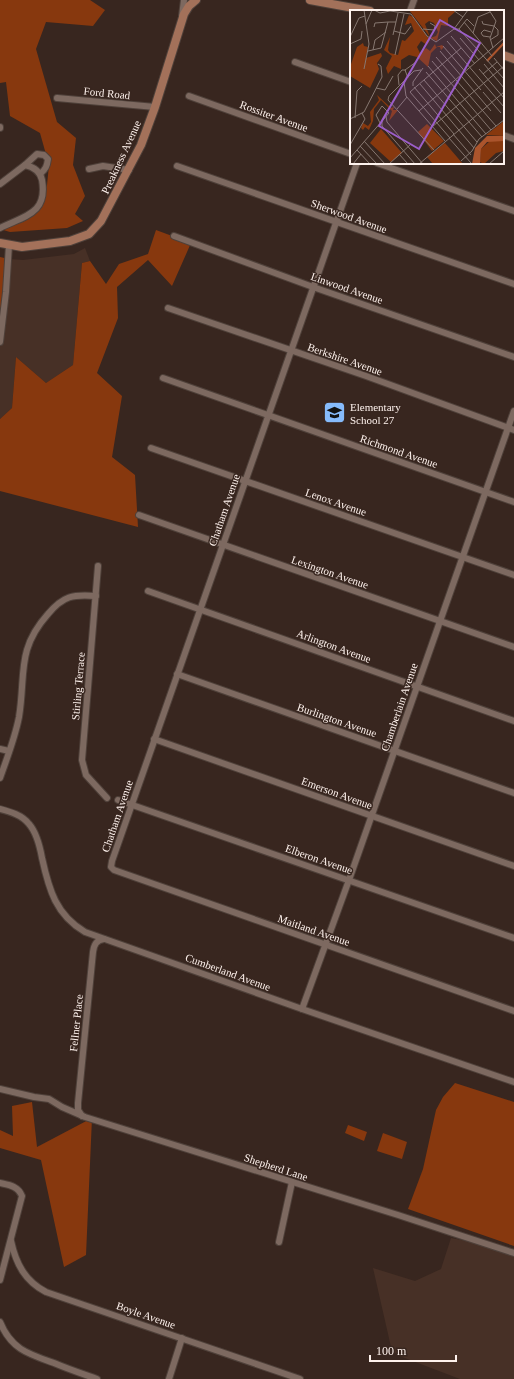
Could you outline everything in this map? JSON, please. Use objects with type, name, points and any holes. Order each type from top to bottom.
[{"type":"main road","name":"Preakness Avenue","points":[[0,243],[9,246],[22,247],[56,244],[78,239],[89,234],[101,221],[141,145],[155,107],[185,11],[196,0]]},
{"type":"main road","points":[[310,0],[365,10]]},
{"type":"main road","points":[[504,55],[514,59]]},
{"type":"street","points":[[181,23],[184,0]]},
{"type":"street","points":[[410,10],[414,0]]},
{"type":"street","points":[[295,62],[350,82]]},
{"type":"street","name":"Rossiter Avenue","points":[[190,96],[350,154]]},
{"type":"street","name":"Ford Road","points":[[57,98],[155,107]]},
{"type":"street","points":[[504,135],[514,139]]},
{"type":"street","points":[[0,184],[37,154],[44,155],[48,159],[48,166],[40,174]]},
{"type":"street","name":"Chatham Avenue","points":[[111,865],[357,164]]},
{"type":"street","points":[[380,164],[514,211]]},
{"type":"street","points":[[0,228],[32,212],[39,207],[43,198],[40,174],[32,167],[25,165]]},
{"type":"street","points":[[89,169],[103,166],[129,170]]},
{"type":"street","name":"Sherwood Avenue","points":[[177,166],[514,284]]},
{"type":"street","name":"Linwood Avenue","points":[[174,236],[313,287],[514,357]]},
{"type":"street","points":[[0,342],[6,292],[9,246]]},
{"type":"street","name":"Berkshire Avenue","points":[[168,308],[511,428]]},
{"type":"street","name":"Richmond Avenue","points":[[163,378],[514,502]]},
{"type":"street","name":"Chamberlain Avenue","points":[[302,1009],[372,816],[485,492],[511,428],[514,411]]},
{"type":"street","name":"Lenox Avenue","points":[[151,448],[514,575]]},
{"type":"street","name":"Lexington Avenue","points":[[139,515],[514,647]]},
{"type":"street","name":"Stirling Terrace","points":[[98,566],[82,760],[85,771],[90,780],[107,798]]},
{"type":"street","name":"Arlington Avenue","points":[[148,591],[514,721]]},
{"type":"street","points":[[0,778],[19,717],[25,654],[34,631],[52,609],[63,600],[79,595],[96,596]]},
{"type":"street","name":"Burlington Avenue","points":[[177,674],[514,793]]},
{"type":"street","name":"Emerson Avenue","points":[[154,739],[514,866]]},
{"type":"street","points":[[0,749],[9,752]]},
{"type":"street","name":"Elberon Avenue","points":[[118,800],[514,938]]},
{"type":"street","name":"Cumberland Avenue","points":[[0,808],[19,816],[29,824],[34,831],[40,847],[52,895],[66,918],[85,932],[514,1082]]},
{"type":"street","name":"Maitland Avenue","points":[[111,865],[114,870],[514,1011]]},
{"type":"street","name":"Fellner Place","points":[[82,1116],[78,1110],[78,1103],[93,952],[96,943],[105,939]]},
{"type":"street","name":"Shepherd Lane","points":[[0,1089],[49,1099],[82,1116],[514,1253]]},
{"type":"street","points":[[279,1242],[292,1182]]},
{"type":"street","points":[[0,1280],[22,1196],[20,1191],[16,1188],[2,1184]]},
{"type":"street","name":"Boyle Avenue","points":[[11,1241],[13,1252],[20,1269],[28,1280],[39,1288],[57,1296],[300,1379]]},
{"type":"street","points":[[0,1322],[6,1335],[11,1341],[29,1355],[98,1379]]},
{"type":"street","points":[[169,1379],[182,1338]]},
{"type":"shaded area","points":[[0,0],[90,0],[105,10],[93,26],[46,22],[36,49],[57,122],[76,138],[73,165],[85,196],[75,214],[83,221],[67,228],[10,232],[0,229],[35,209],[47,185],[49,165],[40,133],[10,116],[6,82],[0,83]]},
{"type":"shaded area","points":[[156,230],[191,243],[172,286],[148,260],[117,287],[118,318],[97,373],[122,396],[112,457],[135,475],[138,527],[0,491],[0,419],[12,408],[16,357],[46,383],[73,365],[82,263],[90,261],[106,284],[119,264],[148,254]]},
{"type":"shaded area","points":[[85,248],[90,261],[82,263],[73,365],[46,383],[16,357],[12,408],[0,419],[0,318],[9,259],[23,260],[74,254]]},
{"type":"shaded area","points":[[0,257],[9,259],[6,319],[0,318]]},
{"type":"shaded area","points":[[455,1083],[514,1102],[514,1246],[408,1209],[423,1169],[436,1110],[443,1097]]},
{"type":"shaded area","points":[[32,1102],[37,1147],[92,1118],[86,1255],[64,1267],[41,1160],[0,1148],[0,1130],[13,1136],[12,1106]]},
{"type":"shaded area","points":[[348,1125],[367,1132],[364,1141],[345,1133]]},
{"type":"shaded area","points":[[383,1133],[407,1142],[402,1159],[377,1151]]},
{"type":"shaded area","points":[[451,1238],[514,1250],[514,1379],[460,1379],[397,1355],[391,1347],[373,1268],[415,1281],[441,1269]]},
{"type":"place","name":"Elementary School 27","points":[[335,413]]}]
